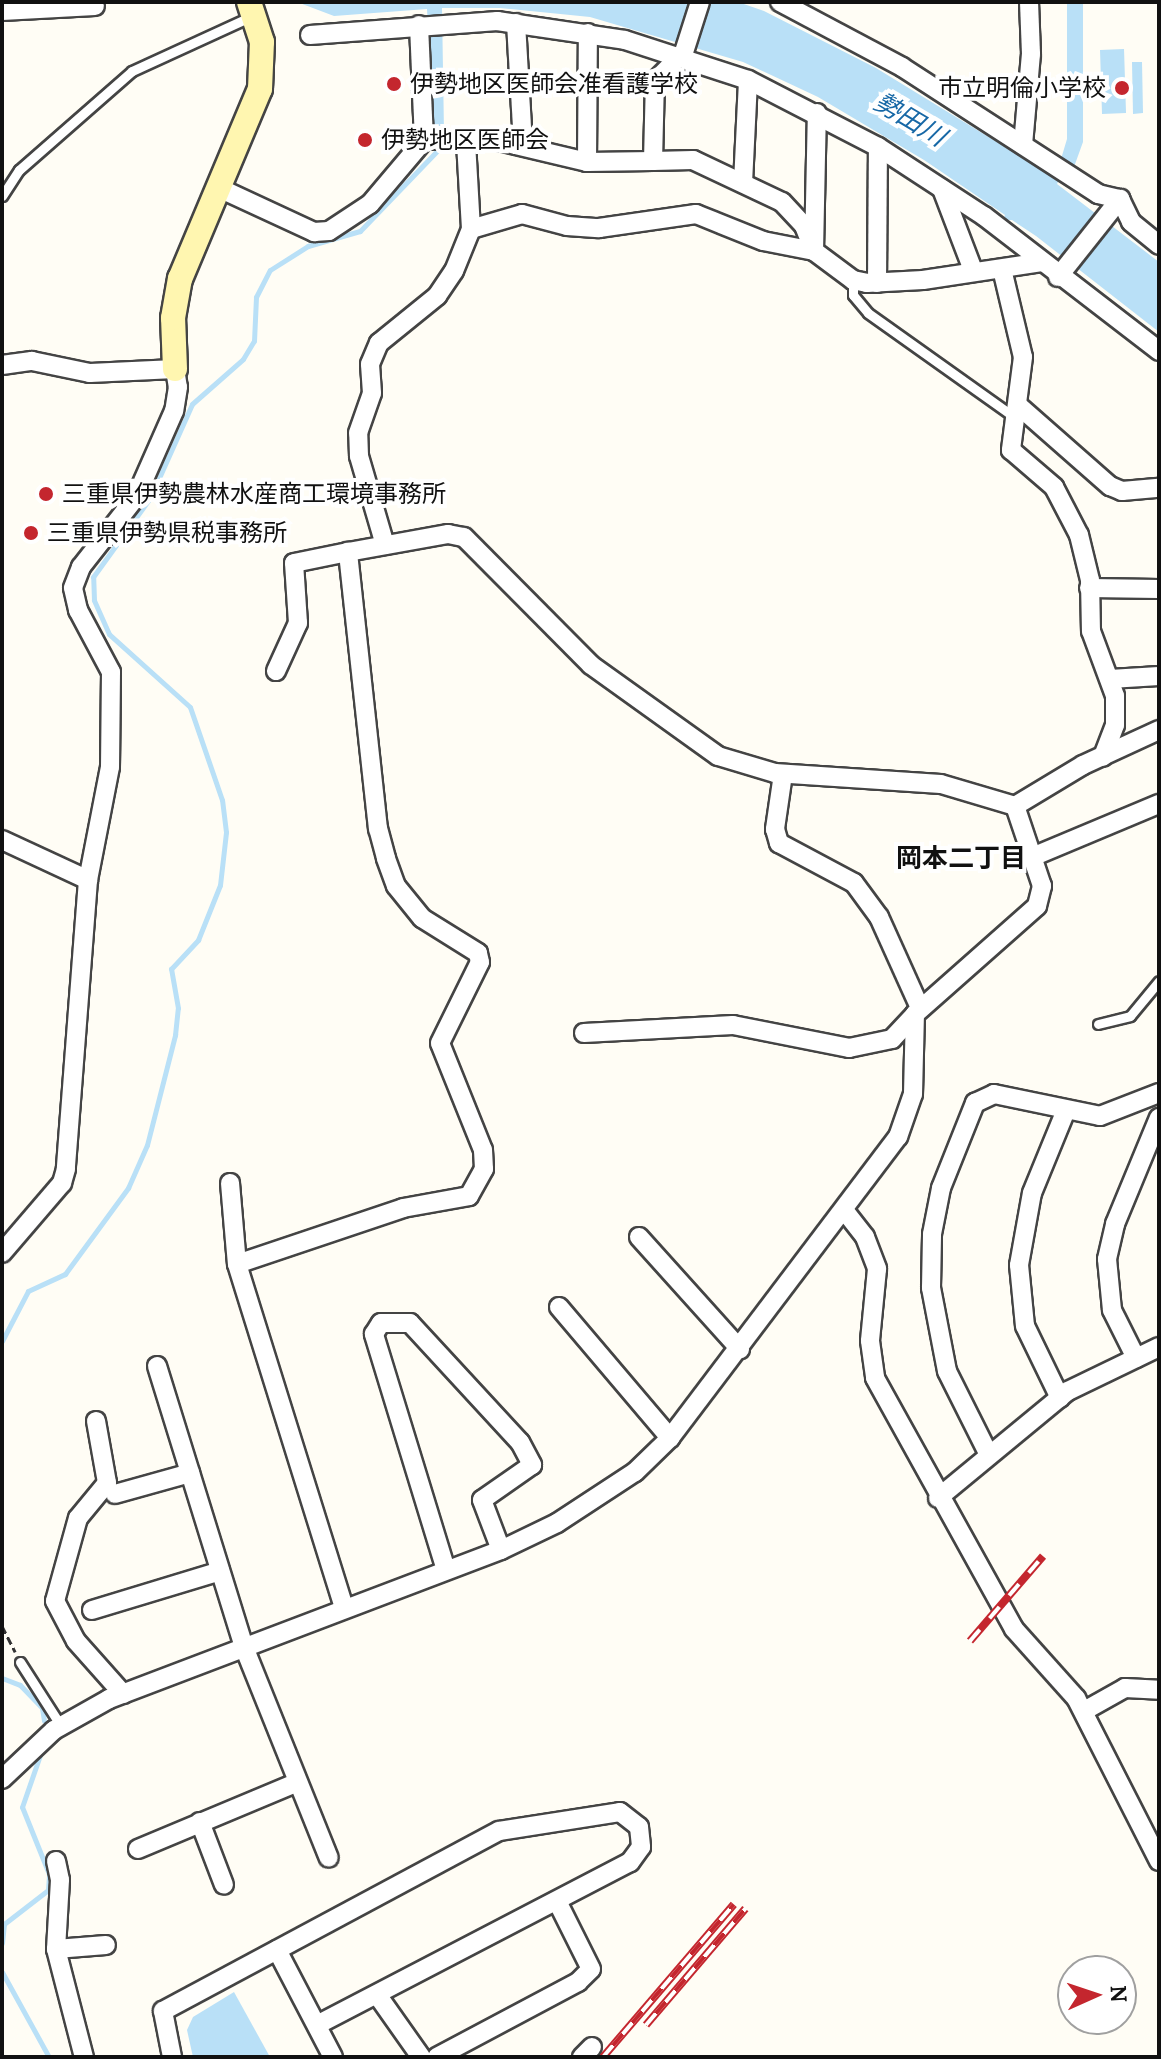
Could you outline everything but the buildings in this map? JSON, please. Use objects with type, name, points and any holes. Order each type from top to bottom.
[{"type":"street","points":[[653,161],[655,81],[682,55],[700,2]]},
{"type":"street","points":[[780,2],[902,67],[1116,205],[1159,245]]},
{"type":"street","points":[[1023,145],[1031,54],[1029,2]]},
{"type":"street","points":[[2,11],[95,6]]},
{"type":"street","points":[[2,1253],[62,1183],[66,1169],[88,880],[110,767],[112,680],[73,588],[81,567],[143,484],[178,401],[173,318],[180,279],[260,89],[262,42],[252,8]]},
{"type":"street","points":[[516,23],[523,146]]},
{"type":"street","points":[[310,35],[430,24],[516,23],[588,33],[682,55],[748,80],[878,147],[1061,274],[1159,351]]},
{"type":"street","points":[[385,545],[359,456],[358,433],[372,393],[370,364],[379,343],[394,326],[437,296],[471,229],[442,140],[430,24]]},
{"type":"street","points":[[587,162],[588,33]]},
{"type":"street","points":[[743,183],[748,80]]},
{"type":"street","points":[[814,251],[817,113]]},
{"type":"street","points":[[219,188],[314,232],[329,231],[370,204],[442,140],[486,138],[587,162],[687,158],[782,202],[804,226],[814,251]]},
{"type":"street","points":[[877,283],[878,147]]},
{"type":"street","points":[[942,189],[973,270]]},
{"type":"street","points":[[1061,274],[1116,205]]},
{"type":"street","points":[[471,229],[522,214],[567,226],[599,228],[696,214],[763,241],[814,251],[853,280],[877,283],[1042,262]]},
{"type":"street","points":[[1002,269],[1023,357],[1011,450],[1067,505],[1089,588],[1091,631],[1110,679],[1115,725],[1103,757]]},
{"type":"street","points":[[2,365],[32,361],[90,373],[175,369]]},
{"type":"street","points":[[1018,413],[1117,490],[1159,488]]},
{"type":"street","points":[[276,671],[298,623],[294,563],[448,534],[464,537],[591,665],[718,756],[783,774],[941,784],[1015,806],[1159,730]]},
{"type":"street","points":[[237,1264],[403,1208],[469,1196],[484,1169],[483,1150],[440,1043],[480,962],[478,953],[408,904],[386,858],[378,829],[348,552]]},
{"type":"street","points":[[1089,588],[1159,589]]},
{"type":"street","points":[[1110,679],[1159,676]]},
{"type":"street","points":[[2,1779],[61,1726],[123,1694],[501,1550],[605,1494],[670,1438],[740,1349],[906,1123],[917,1011],[879,917],[862,892],[847,877],[779,843],[775,829],[783,774]]},
{"type":"street","points":[[1032,857],[1159,804]]},
{"type":"street","points":[[584,1033],[723,1024],[849,1048],[892,1039],[917,1011],[1037,906],[1042,886],[1015,806]]},
{"type":"street","points":[[2,840],[88,880]]},
{"type":"street","points":[[989,1455],[947,1371],[934,1316],[931,1247],[941,1188],[975,1103],[994,1094],[1100,1116],[1159,1093]]},
{"type":"street","points":[[1060,1398],[1025,1326],[1019,1265],[1032,1193],[1066,1110]]},
{"type":"street","points":[[1136,1358],[1112,1310],[1107,1259],[1115,1224],[1159,1118]]},
{"type":"street","points":[[230,1183],[237,1264],[344,1608]]},
{"type":"street","points":[[844,1210],[865,1237],[877,1269],[870,1341],[875,1378],[938,1498],[1014,1629],[1084,1711],[1159,1861]]},
{"type":"street","points":[[639,1237],[740,1349]]},
{"type":"street","points":[[559,1307],[670,1438]]},
{"type":"street","points":[[446,1570],[374,1334],[381,1323],[410,1323],[520,1442],[532,1465],[482,1500],[501,1550]]},
{"type":"street","points":[[938,1498],[1060,1398],[1159,1347]]},
{"type":"street","points":[[157,1366],[244,1647],[296,1783],[329,1858]]},
{"type":"street","points":[[96,1421],[107,1483],[78,1518],[55,1601],[76,1641],[123,1694]]},
{"type":"street","points":[[115,1494],[190,1473]]},
{"type":"street","points":[[92,1610],[220,1571]]},
{"type":"street","points":[[1084,1711],[1125,1688],[1159,1690]]},
{"type":"street","points":[[138,1849],[296,1783]]},
{"type":"street","points":[[172,2057],[163,2011],[499,1831],[612,1813],[634,1820],[642,1837],[638,1855],[378,1996],[317,2025]]},
{"type":"street","points":[[200,1822],[224,1885]]},
{"type":"street","points":[[56,1861],[60,1880],[56,1949],[84,2057]]},
{"type":"street","points":[[437,2057],[578,1982],[591,1969],[557,1901]]},
{"type":"street","points":[[56,1949],[106,1945]]},
{"type":"street","points":[[277,1950],[333,2057]]},
{"type":"street","points":[[378,1996],[421,2057]]},
{"type":"lane","points":[[2,196],[19,170],[132,71],[252,8]]},
{"type":"lane","points":[[853,280],[853,295],[868,313],[1018,413]]},
{"type":"lane","points":[[1098,1024],[1130,1016],[1159,981]]},
{"type":"lane","points":[[20,1662],[61,1726]]},
{"type":"path","points":[[2,1626],[20,1662]]},
{"type":"water","name":"勢田川","points":[[297,2],[738,2],[764,11],[876,68],[1059,180],[1057,184],[1159,262],[1159,332],[1036,236],[1012,220],[1003,220],[1005,215],[924,160],[818,97],[743,62],[590,17],[500,8],[442,8],[444,132],[433,131],[427,9],[334,16]]},
{"type":"water","points":[[1067,2],[1083,2],[1083,142],[1074,167],[1061,159],[1067,139]]},
{"type":"water","points":[[1124,49],[1126,113],[1102,114],[1100,50]]},
{"type":"water","points":[[1132,62],[1142,62],[1143,113],[1133,114]]},
{"type":"water","points":[[234,1992],[270,2057],[193,2057],[187,2030],[193,2017]]},
{"type":"waterway","points":[[2,1341],[28,1291],[65,1274],[128,1188],[147,1145],[175,1035],[178,1008],[171,969],[198,940],[220,885],[226,832],[222,800],[190,707],[109,634],[94,600],[93,577],[150,498],[192,404],[243,359],[254,341],[256,297],[270,270],[308,246],[360,231],[439,149]]},
{"type":"waterway","points":[[2,1678],[20,1685],[42,1708],[44,1721]]},
{"type":"waterway","points":[[2,1943],[4,1924],[48,1890],[49,1874],[22,1807],[41,1752]]},
{"type":"waterway","points":[[2,1972],[49,2057]]},
{"type":"railway","points":[[970,1641],[1043,1556]]},
{"type":"railway","points":[[603,2057],[734,1904]]},
{"type":"railway","points":[[646,2025],[745,1909]]},
{"type":"place","name":"伊勢地区医師会准看護学校","points":[[394,84]]},
{"type":"place","name":"市立明倫小学校","points":[[1122,88]]},
{"type":"place","name":"伊勢地区医師会","points":[[365,140]]},
{"type":"place","name":"三重県伊勢農林水産商工環境事務所","points":[[46,494]]},
{"type":"place","name":"三重県伊勢県税事務所","points":[[31,533]]},
{"type":"district","name":"岡本二丁目","points":[[961,858]]}]
